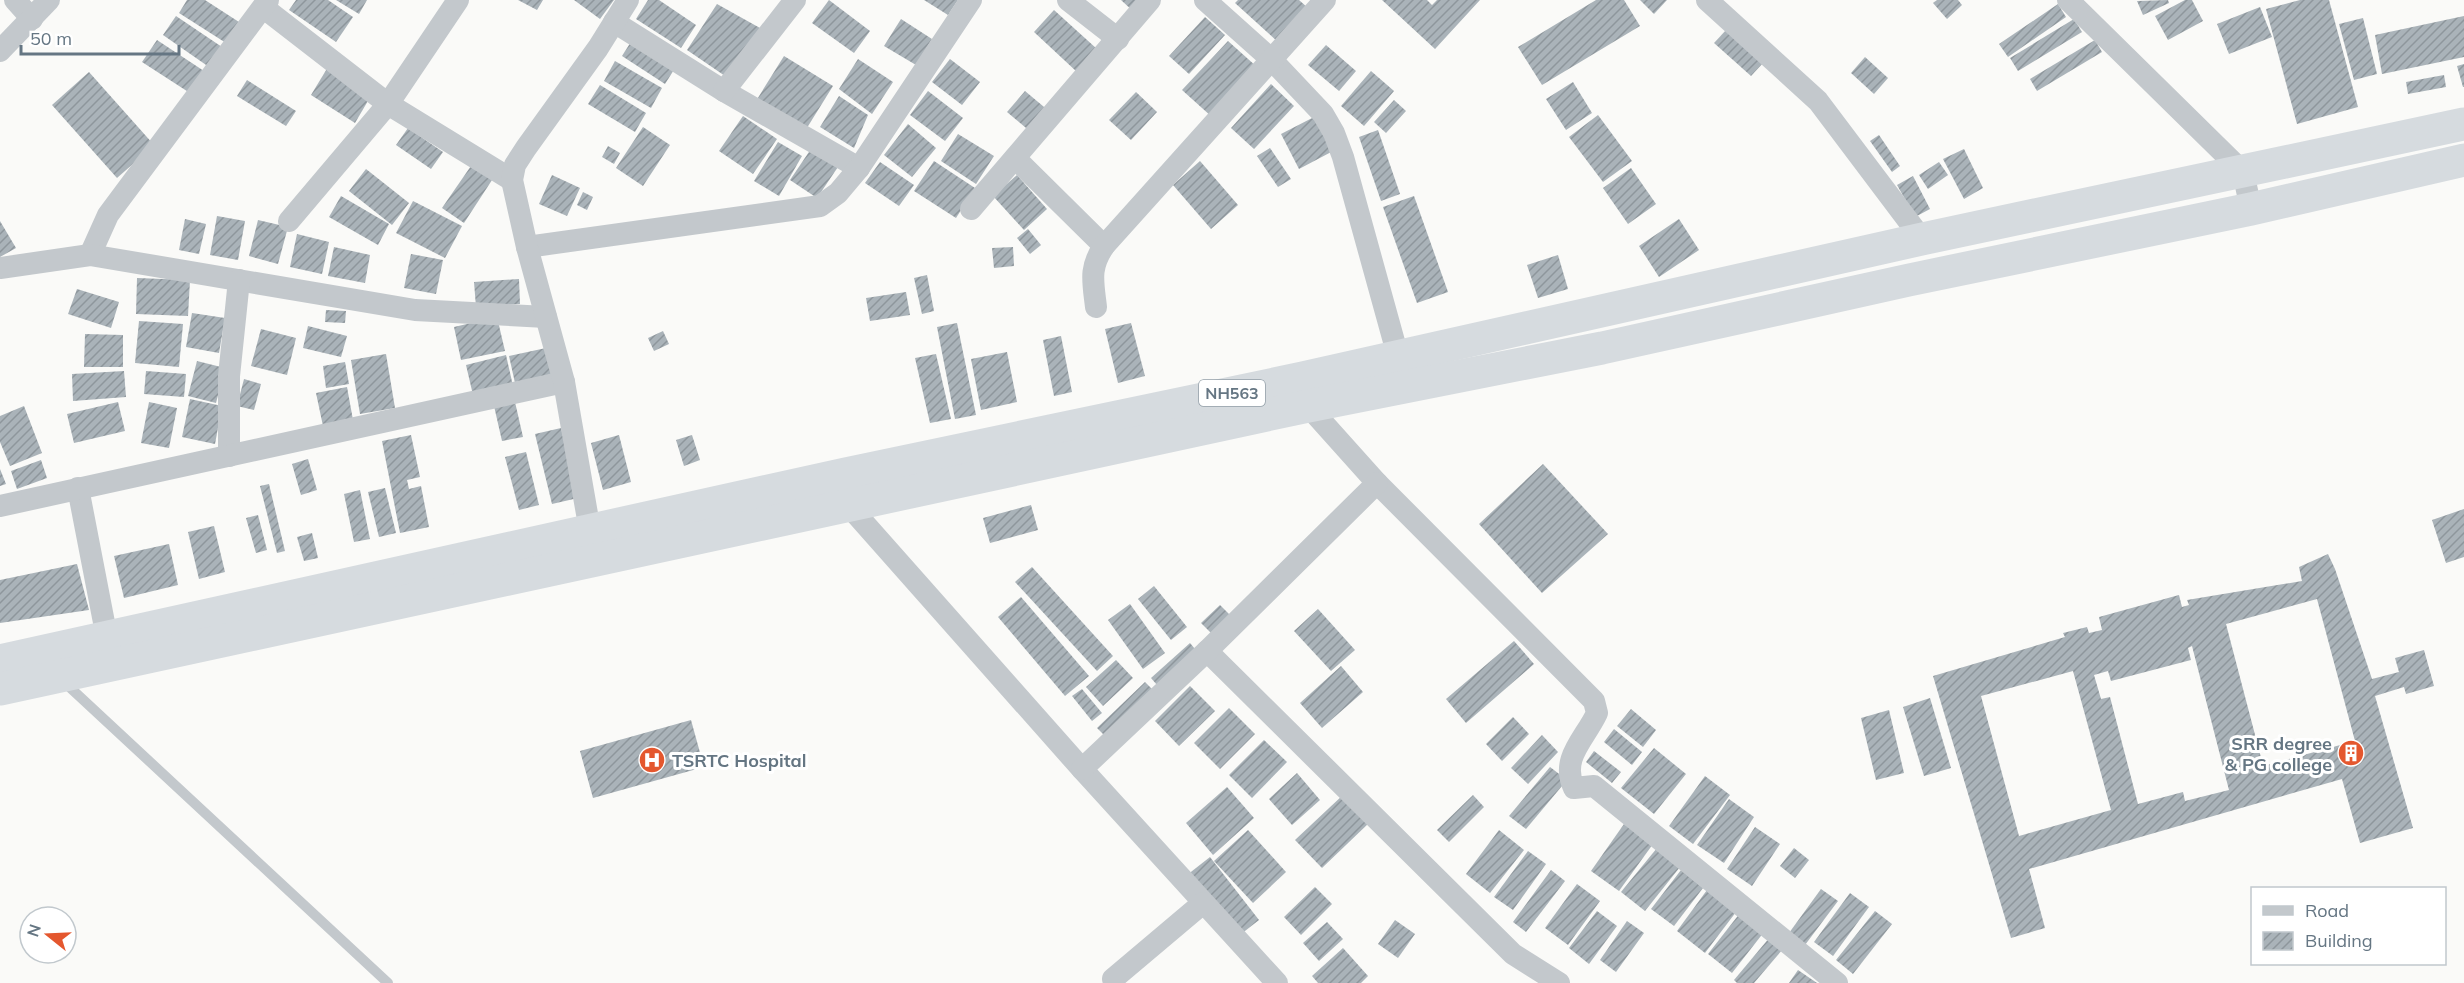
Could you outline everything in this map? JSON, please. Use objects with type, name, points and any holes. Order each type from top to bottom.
[{"type":"highway","name":"NH563","points":[[0,689],[107,638],[1922,239],[2464,124]]},
{"type":"highway","name":"NH563","points":[[0,661],[54,663],[848,505],[1308,406],[1602,348],[2251,209],[2464,159]]},
{"type":"street","points":[[15,0],[32,19]]},
{"type":"street","points":[[0,51],[49,0]]},
{"type":"street","points":[[289,221],[388,104],[458,0]]},
{"type":"street","points":[[590,531],[564,382],[527,247],[512,180],[515,165],[628,0]]},
{"type":"street","points":[[724,91],[795,0]]},
{"type":"street","points":[[527,247],[820,206],[838,193],[859,168],[971,0]]},
{"type":"street","points":[[1068,0],[1118,39]]},
{"type":"street","points":[[971,209],[1150,0]]},
{"type":"street","points":[[1205,0],[1271,59],[1323,114],[1334,133],[1343,157],[1398,356]]},
{"type":"street","points":[[1096,307],[1092,273],[1096,258],[1104,246],[1325,0]]},
{"type":"street","points":[[1707,0],[1818,101],[1922,239]]},
{"type":"street","points":[[2068,0],[2243,172],[2251,209]]},
{"type":"street","points":[[90,255],[108,215],[266,4],[388,104],[512,180]]},
{"type":"street","points":[[614,22],[724,91],[859,168]]},
{"type":"street","points":[[1015,158],[1104,246]]},
{"type":"street","points":[[0,268],[90,255],[415,310],[546,317]]},
{"type":"street","points":[[229,456],[229,376],[239,280]]},
{"type":"street","points":[[0,506],[564,382]]},
{"type":"street","points":[[1308,406],[1377,483],[1594,701],[1597,713],[1580,740],[1569,764],[1569,776],[1575,788],[1594,786],[1837,983]]},
{"type":"street","points":[[1082,769],[1207,651],[1377,483]]},
{"type":"street","points":[[78,488],[107,638]]},
{"type":"street","points":[[848,505],[1082,769],[1277,983]]},
{"type":"street","points":[[1207,651],[1513,954],[1559,983]]},
{"type":"street","points":[[1111,981],[1203,903]]},
{"type":"lane","points":[[54,663],[388,983]]},
{"type":"building","points":[[187,0],[205,0],[239,22],[226,43],[179,13]]},
{"type":"building","points":[[296,0],[328,0],[353,17],[336,42],[289,10]]},
{"type":"building","points":[[336,0],[367,0],[359,14]]},
{"type":"building","points":[[518,0],[543,0],[537,10]]},
{"type":"building","points":[[574,0],[614,0],[600,19]]},
{"type":"building","points":[[648,0],[659,0],[696,25],[681,48],[636,19]]},
{"type":"building","points":[[829,0],[870,31],[854,53],[812,23]]},
{"type":"building","points":[[924,0],[958,0],[948,15]]},
{"type":"building","points":[[1121,0],[1148,0],[1135,13]]},
{"type":"building","points":[[1238,0],[1299,0],[1308,8],[1278,42],[1235,3]]},
{"type":"building","points":[[1382,0],[1427,0],[1432,5],[1437,0],[1480,0],[1435,49]]},
{"type":"building","points":[[1596,0],[1624,0],[1640,26],[1542,85],[1518,47]]},
{"type":"building","points":[[1640,0],[1667,0],[1654,14]]},
{"type":"building","points":[[1937,0],[1958,0],[1962,5],[1947,19],[1933,3]]},
{"type":"building","points":[[2168,0],[2169,3],[2143,15],[2137,1]]},
{"type":"building","points":[[2185,0],[2192,0],[2203,21],[2168,40],[2155,16]]},
{"type":"building","points":[[2300,0],[2329,0],[2358,107],[2297,124],[2266,9]]},
{"type":"building","points":[[717,4],[760,28],[728,78],[687,50]]},
{"type":"building","points":[[2058,4],[2066,17],[2008,57],[1999,44]]},
{"type":"building","points":[[2260,7],[2272,37],[2229,54],[2217,24]]},
{"type":"building","points":[[1054,10],[1097,49],[1077,72],[1034,32]]},
{"type":"building","points":[[176,16],[222,47],[209,67],[163,35]]},
{"type":"building","points":[[2464,16],[2464,57],[2382,74],[2375,35]]},
{"type":"building","points":[[1205,17],[1225,35],[1189,74],[1169,56]]},
{"type":"building","points":[[2363,18],[2377,74],[2354,80],[2339,24]]},
{"type":"building","points":[[901,19],[932,39],[916,65],[884,46]]},
{"type":"building","points":[[2074,19],[2082,32],[2018,71],[2010,58]]},
{"type":"building","points":[[1728,28],[1764,62],[1751,76],[1714,43]]},
{"type":"building","points":[[634,37],[677,65],[665,84],[622,56]]},
{"type":"building","points":[[157,40],[207,73],[193,95],[142,62]]},
{"type":"building","points":[[2095,40],[2102,52],[2037,91],[2030,79]]},
{"type":"building","points":[[1228,41],[1257,67],[1212,117],[1182,90]]},
{"type":"building","points":[[1326,45],[1356,71],[1339,91],[1308,65]]},
{"type":"building","points":[[784,56],[833,86],[805,131],[756,101]]},
{"type":"building","points":[[1865,57],[1888,78],[1874,94],[1851,73]]},
{"type":"building","points":[[858,59],[893,82],[872,114],[839,89]]},
{"type":"building","points":[[950,59],[980,82],[962,105],[932,82]]},
{"type":"building","points":[[615,61],[662,88],[651,108],[604,81]]},
{"type":"building","points":[[2464,64],[2464,87],[2463,87],[2457,66]]},
{"type":"building","points":[[328,67],[372,94],[355,123],[311,95]]},
{"type":"building","points":[[1371,71],[1394,91],[1364,126],[1341,106]]},
{"type":"building","points":[[89,72],[154,145],[117,178],[52,105]]},
{"type":"building","points":[[2444,75],[2446,87],[2408,94],[2406,82]]},
{"type":"building","points":[[247,80],[296,111],[286,126],[237,96]]},
{"type":"building","points":[[1573,82],[1592,113],[1566,130],[1546,99]]},
{"type":"building","points":[[1271,84],[1294,106],[1254,149],[1231,128]]},
{"type":"building","points":[[600,85],[646,113],[635,132],[588,104]]},
{"type":"building","points":[[928,91],[963,118],[945,141],[910,115]]},
{"type":"building","points":[[1025,91],[1050,112],[1032,133],[1007,112]]},
{"type":"building","points":[[1136,92],[1157,112],[1131,140],[1109,120]]},
{"type":"building","points":[[839,96],[868,115],[854,148],[820,127]]},
{"type":"building","points":[[1394,100],[1406,111],[1386,133],[1374,122]]},
{"type":"building","points":[[1598,115],[1632,161],[1603,182],[1569,137]]},
{"type":"building","points":[[743,116],[777,139],[753,174],[719,151]]},
{"type":"building","points":[[1316,116],[1335,150],[1299,169],[1281,134]]},
{"type":"building","points":[[908,124],[936,148],[912,177],[884,155]]},
{"type":"building","points":[[643,127],[670,145],[643,186],[616,168]]},
{"type":"building","points":[[408,128],[443,152],[431,169],[396,145]]},
{"type":"building","points":[[1378,130],[1400,194],[1381,201],[1359,137]]},
{"type":"building","points":[[958,134],[994,156],[976,184],[941,161]]},
{"type":"building","points":[[1879,135],[1900,166],[1892,172],[1870,141]]},
{"type":"building","points":[[778,142],[802,156],[779,196],[754,181]]},
{"type":"building","points":[[608,146],[620,153],[614,164],[602,157]]},
{"type":"building","points":[[813,146],[840,164],[817,198],[790,180]]},
{"type":"building","points":[[1270,148],[1291,179],[1278,187],[1257,156]]},
{"type":"building","points":[[1964,149],[1983,188],[1964,199],[1943,159]]},
{"type":"building","points":[[934,161],[975,188],[956,218],[914,191]]},
{"type":"building","points":[[1200,161],[1238,205],[1211,229],[1173,185]]},
{"type":"building","points":[[880,162],[914,185],[899,206],[865,183]]},
{"type":"building","points":[[1939,162],[1948,175],[1928,189],[1919,175]]},
{"type":"building","points":[[473,163],[494,177],[464,223],[442,208]]},
{"type":"building","points":[[1631,168],[1656,204],[1628,224],[1603,188]]},
{"type":"building","points":[[366,169],[409,203],[392,225],[349,191]]},
{"type":"building","points":[[552,175],[580,188],[567,216],[539,204]]},
{"type":"building","points":[[1017,175],[1047,209],[1024,230],[993,196]]},
{"type":"building","points":[[1913,176],[1930,209],[1915,217],[1897,185]]},
{"type":"building","points":[[583,192],[593,197],[587,210],[577,205]]},
{"type":"building","points":[[341,196],[389,224],[378,245],[329,217]]},
{"type":"building","points":[[1414,196],[1448,292],[1417,303],[1383,207]]},
{"type":"building","points":[[413,201],[462,226],[445,258],[396,233]]},
{"type":"building","points":[[217,216],[245,221],[238,260],[210,255]]},
{"type":"building","points":[[185,219],[206,224],[199,254],[179,250]]},
{"type":"building","points":[[1679,219],[1699,250],[1659,277],[1639,246]]},
{"type":"building","points":[[258,220],[288,227],[278,264],[249,256]]},
{"type":"building","points":[[0,221],[16,248],[0,257]]},
{"type":"building","points":[[1028,229],[1041,245],[1030,254],[1017,238]]},
{"type":"building","points":[[297,234],[329,242],[322,274],[290,267]]},
{"type":"building","points":[[334,247],[370,255],[365,283],[328,276]]},
{"type":"building","points":[[1013,247],[1014,266],[994,268],[992,248]]},
{"type":"building","points":[[411,254],[443,260],[436,294],[404,288]]},
{"type":"building","points":[[1558,255],[1568,289],[1538,298],[1527,265]]},
{"type":"building","points":[[927,275],[934,311],[922,314],[914,278]]},
{"type":"building","points":[[137,278],[190,280],[188,316],[136,314]]},
{"type":"building","points":[[519,279],[520,304],[476,307],[474,282]]},
{"type":"building","points":[[77,289],[119,302],[111,328],[68,314]]},
{"type":"building","points":[[906,292],[910,315],[870,321],[866,298]]},
{"type":"building","points":[[326,310],[346,311],[345,323],[325,322]]},
{"type":"building","points":[[192,313],[225,318],[219,353],[186,347]]},
{"type":"building","points":[[497,317],[505,351],[461,360],[454,327]]},
{"type":"building","points":[[139,321],[183,324],[179,367],[135,363]]},
{"type":"building","points":[[957,323],[976,415],[955,419],[937,327]]},
{"type":"building","points":[[1131,323],[1145,376],[1118,383],[1105,329]]},
{"type":"building","points":[[308,326],[347,336],[341,357],[303,348]]},
{"type":"building","points":[[261,329],[296,338],[287,375],[251,366]]},
{"type":"building","points":[[663,331],[669,344],[654,351],[648,338]]},
{"type":"building","points":[[85,334],[123,335],[123,367],[84,367]]},
{"type":"building","points":[[1061,336],[1072,392],[1054,396],[1043,340]]},
{"type":"building","points":[[546,348],[552,374],[515,383],[509,356]]},
{"type":"building","points":[[1007,352],[1017,402],[981,410],[971,359]]},
{"type":"building","points":[[386,354],[395,408],[360,414],[351,360]]},
{"type":"building","points":[[936,354],[951,419],[930,423],[915,358]]},
{"type":"building","points":[[506,355],[513,386],[473,395],[466,365]]},
{"type":"building","points":[[197,361],[225,368],[216,403],[188,396]]},
{"type":"building","points":[[345,362],[349,384],[326,388],[323,366]]},
{"type":"building","points":[[124,371],[126,397],[73,401],[72,374]]},
{"type":"building","points":[[146,371],[186,374],[184,397],[144,394]]},
{"type":"building","points":[[244,379],[261,384],[254,410],[237,406]]},
{"type":"building","points":[[347,387],[353,420],[323,426],[316,393]]},
{"type":"building","points":[[190,399],[222,406],[215,444],[182,437]]},
{"type":"building","points":[[118,402],[125,431],[74,443],[67,414]]},
{"type":"building","points":[[149,402],[177,408],[169,448],[141,443]]},
{"type":"building","points":[[515,402],[523,437],[502,441],[494,406]]},
{"type":"building","points":[[24,406],[42,453],[10,466],[0,442],[0,416]]},
{"type":"building","points":[[561,428],[578,498],[552,504],[535,434]]},
{"type":"building","points":[[411,435],[420,477],[407,480],[409,489],[421,486],[429,527],[400,533],[382,441]]},
{"type":"building","points":[[619,435],[631,482],[603,490],[591,443]]},
{"type":"building","points":[[692,435],[700,460],[684,466],[676,440]]},
{"type":"building","points":[[526,452],[539,505],[519,510],[505,457]]},
{"type":"building","points":[[308,459],[317,490],[301,495],[292,464]]},
{"type":"building","points":[[41,460],[47,478],[17,489],[11,471]]},
{"type":"building","points":[[1543,464],[1608,534],[1542,593],[1479,524]]},
{"type":"building","points":[[0,469],[6,484],[0,486]]},
{"type":"building","points":[[269,484],[285,551],[277,553],[260,486]]},
{"type":"building","points":[[385,488],[396,533],[379,537],[368,492]]},
{"type":"building","points":[[360,490],[370,539],[354,542],[344,494]]},
{"type":"building","points":[[1031,505],[1038,530],[990,543],[983,518]]},
{"type":"building","points":[[2464,509],[2464,557],[2446,563],[2432,520]]},
{"type":"building","points":[[258,515],[267,550],[256,553],[246,518]]},
{"type":"building","points":[[214,526],[225,572],[199,579],[188,532]]},
{"type":"building","points":[[312,533],[318,558],[304,561],[297,537]]},
{"type":"building","points":[[169,544],[178,585],[124,598],[114,556]]},
{"type":"building","name":"SRR degree & PG college","points":[[2328,554],[2372,679],[2399,672],[2395,658],[2424,650],[2434,686],[2406,694],[2404,687],[2375,696],[2413,828],[2360,843],[2342,779],[2029,869],[2045,928],[2011,938],[1933,676],[2065,637],[2063,633],[2087,627],[2089,633],[2102,630],[2099,617],[2179,595],[2182,607],[2189,605],[2187,600],[2302,581],[2299,567]],"holes":[[[2317,599],[2355,741],[2267,765],[2268,768],[2264,769],[2226,624]],[[2192,646],[2229,790],[2185,801],[2183,792],[2138,804],[2110,697],[2101,699],[2094,675],[2108,671],[2111,681],[2191,660],[2188,648]],[[2073,671],[2111,810],[2019,836],[1981,696]]]},
{"type":"building","points":[[77,564],[89,610],[0,623],[0,580]]},
{"type":"building","points":[[1032,567],[1113,656],[1097,671],[1015,582]]},
{"type":"building","points":[[1154,586],[1187,627],[1171,640],[1138,599]]},
{"type":"building","points":[[1021,597],[1089,676],[1065,696],[998,617]]},
{"type":"building","points":[[1130,604],[1165,653],[1143,669],[1108,620]]},
{"type":"building","points":[[1220,605],[1232,617],[1213,635],[1201,623]]},
{"type":"building","points":[[1318,609],[1355,650],[1331,671],[1294,631]]},
{"type":"building","points":[[1514,641],[1534,664],[1466,723],[1446,699]]},
{"type":"building","points":[[1190,643],[1195,649],[1157,685],[1151,678]]},
{"type":"building","points":[[1116,660],[1133,678],[1103,706],[1086,687]]},
{"type":"building","points":[[1341,666],[1363,692],[1322,728],[1300,703]]},
{"type":"building","points":[[1145,682],[1153,690],[1105,736],[1097,728]]},
{"type":"building","points":[[1190,686],[1215,711],[1179,746],[1155,721]]},
{"type":"building","points":[[1082,689],[1102,713],[1092,721],[1072,696]]},
{"type":"building","points":[[1930,698],[1951,768],[1924,776],[1903,707]]},
{"type":"building","points":[[1229,708],[1255,734],[1220,769],[1194,743]]},
{"type":"building","points":[[1631,709],[1656,730],[1643,747],[1617,726]]},
{"type":"building","points":[[1889,710],[1904,773],[1876,780],[1861,718]]},
{"type":"building","points":[[1513,717],[1529,734],[1502,761],[1486,744]]},
{"type":"building","points":[[691,720],[704,767],[593,798],[580,751]]},
{"type":"building","points":[[1614,729],[1642,752],[1632,765],[1604,742]]},
{"type":"building","points":[[1542,735],[1558,752],[1528,784],[1511,768]]},
{"type":"building","points":[[1264,740],[1287,762],[1252,798],[1229,775]]},
{"type":"building","points":[[1654,748],[1686,774],[1654,814],[1621,788]]},
{"type":"building","points":[[1594,751],[1621,772],[1612,783],[1586,762]]},
{"type":"building","points":[[1550,767],[1567,780],[1526,829],[1509,816]]},
{"type":"building","points":[[1297,773],[1320,800],[1292,825],[1269,799]]},
{"type":"building","points":[[1705,776],[1730,795],[1693,844],[1669,826]]},
{"type":"building","points":[[1227,787],[1254,818],[1213,855],[1186,823]]},
{"type":"building","points":[[1344,794],[1370,822],[1322,868],[1295,840]]},
{"type":"building","points":[[1473,795],[1484,807],[1449,842],[1437,830]]},
{"type":"building","points":[[1729,799],[1754,817],[1724,863],[1697,845]]},
{"type":"building","points":[[1624,824],[1653,844],[1619,891],[1591,871]]},
{"type":"building","points":[[1755,827],[1780,844],[1752,886],[1727,869]]},
{"type":"building","points":[[1248,830],[1286,872],[1253,903],[1214,861]]},
{"type":"building","points":[[1499,830],[1524,850],[1490,893],[1466,874]]},
{"type":"building","points":[[1657,848],[1680,867],[1645,911],[1621,892]]},
{"type":"building","points":[[1794,848],[1809,860],[1795,878],[1780,866]]},
{"type":"building","points":[[1528,851],[1546,864],[1513,910],[1494,897]]},
{"type":"building","points":[[1210,857],[1259,920],[1236,938],[1187,875]]},
{"type":"building","points":[[1551,870],[1565,881],[1526,932],[1513,922]]},
{"type":"building","points":[[1681,870],[1703,888],[1674,926],[1651,909]]},
{"type":"building","points":[[1577,884],[1600,901],[1568,945],[1545,928]]},
{"type":"building","points":[[1315,887],[1332,904],[1301,935],[1284,917]]},
{"type":"building","points":[[1821,889],[1838,901],[1805,945],[1789,933]]},
{"type":"building","points":[[1707,890],[1736,912],[1705,953],[1677,931]]},
{"type":"building","points":[[1850,893],[1869,907],[1833,956],[1814,942]]},
{"type":"building","points":[[1597,911],[1617,926],[1589,964],[1569,948]]},
{"type":"building","points":[[1875,911],[1892,924],[1853,974],[1836,960]]},
{"type":"building","points":[[1740,913],[1764,932],[1732,973],[1708,954]]},
{"type":"building","points":[[1395,920],[1415,934],[1398,958],[1378,944]]},
{"type":"building","points":[[1627,921],[1644,933],[1616,972],[1600,960]]},
{"type":"building","points":[[1327,922],[1343,939],[1319,961],[1303,943]]},
{"type":"building","points":[[1770,937],[1783,949],[1754,983],[1737,983],[1734,980]]},
{"type":"building","points":[[1343,948],[1368,976],[1361,983],[1318,983],[1312,976]]},
{"type":"building","points":[[1798,970],[1817,983],[1789,983]]},
{"type":"place","name":"SRR degree & PG college","points":[[2351,753]]},
{"type":"place","name":"TSRTC Hospital","points":[[652,760]]}]
